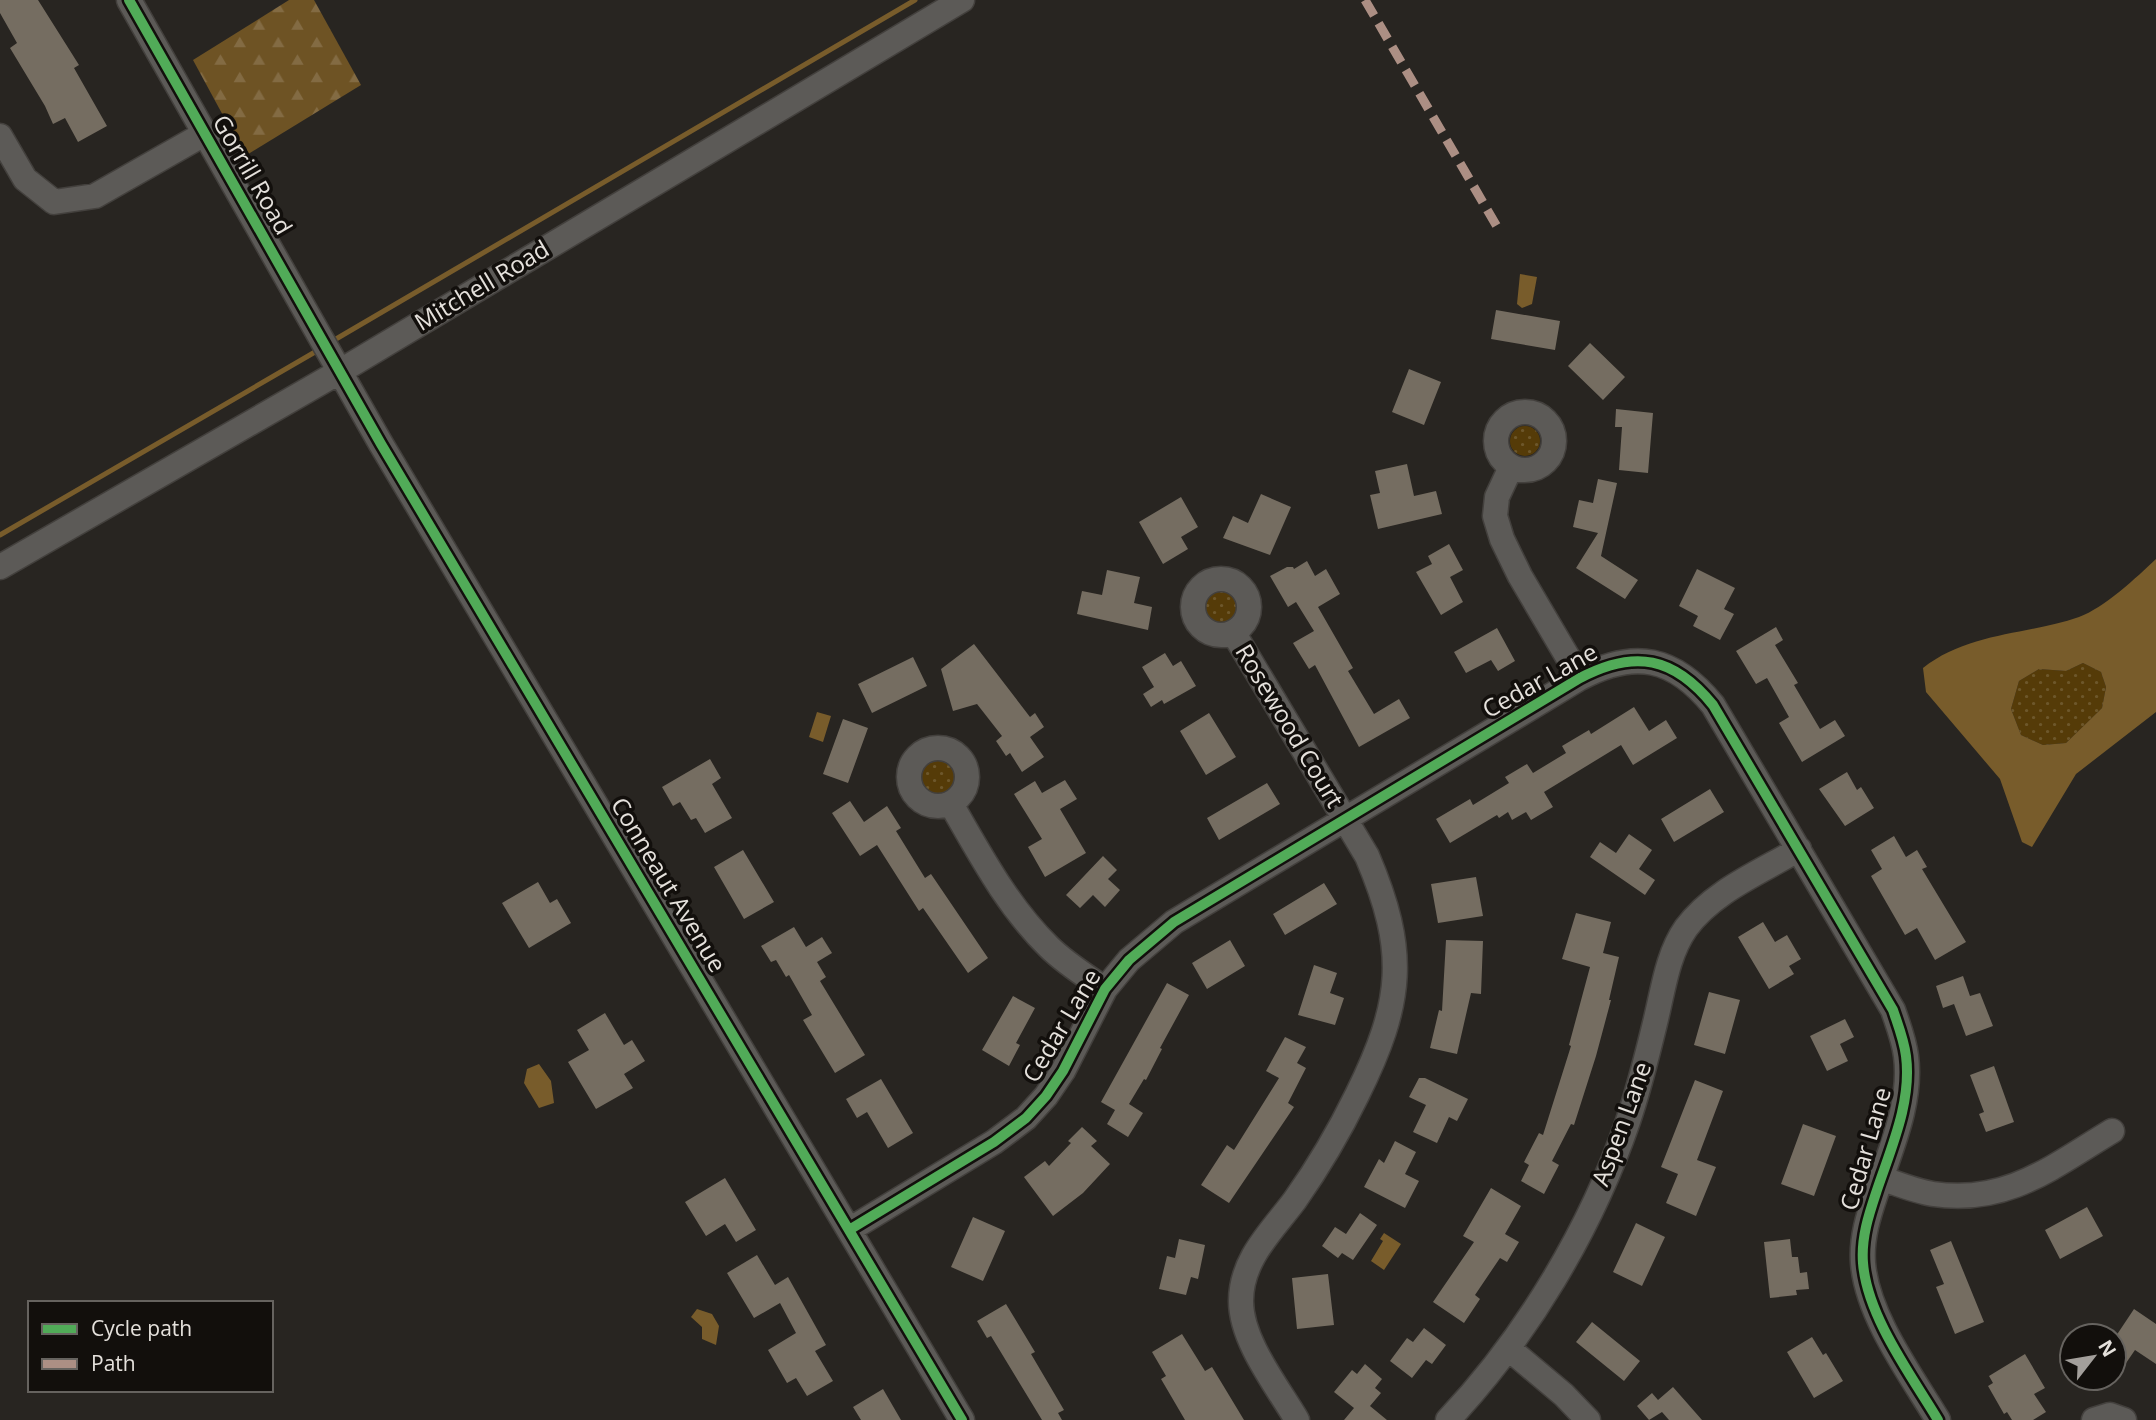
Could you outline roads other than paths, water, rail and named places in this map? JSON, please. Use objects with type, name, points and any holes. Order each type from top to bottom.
[{"type":"street","name":"Gorrill Road","points":[[129,0],[339,372]]},
{"type":"street","name":"Mitchell Road","points":[[0,567],[339,372],[962,0]]},
{"type":"street","points":[[0,136],[25,179],[54,202],[95,196],[204,134]]},
{"type":"street","name":"Conneaut Avenue","points":[[339,372],[962,1420]]},
{"type":"street","points":[[1511,467],[1497,497],[1495,516],[1502,539],[1520,576],[1580,678]]},
{"type":"street","name":"Rosewood Court","points":[[1233,632],[1371,866],[1384,895],[1391,922],[1395,969],[1392,1006],[1384,1034],[1336,1137],[1312,1176],[1251,1258],[1245,1272],[1241,1294],[1242,1316],[1252,1345],[1297,1420]]},
{"type":"street","name":"Cedar Lane","points":[[849,1230],[994,1142],[1026,1118],[1046,1096],[1063,1071],[1105,989],[1129,960],[1174,922],[1580,678],[1614,663],[1643,661],[1672,668],[1691,680],[1713,705],[1893,1010],[1904,1041],[1906,1089],[1865,1231],[1863,1263],[1865,1279],[1882,1324],[1938,1420]]},
{"type":"street","points":[[951,804],[1020,917],[1050,948],[1105,989]]},
{"type":"street","name":"Aspen Lane","points":[[1448,1420],[1508,1348],[1546,1290],[1582,1227],[1628,1121],[1672,954],[1684,931],[1694,918],[1717,898],[1799,849]]},
{"type":"street","points":[[1881,1178],[1931,1194],[1961,1197],[1990,1194],[2019,1185],[2112,1131]]},
{"type":"street","points":[[1508,1348],[1564,1395],[1588,1420]]},
{"type":"street","points":[[2094,1420],[2110,1415],[2124,1420]]},
{"type":"waterway","points":[[336,339],[915,0]]},
{"type":"waterway","points":[[0,535],[315,352]]}]
